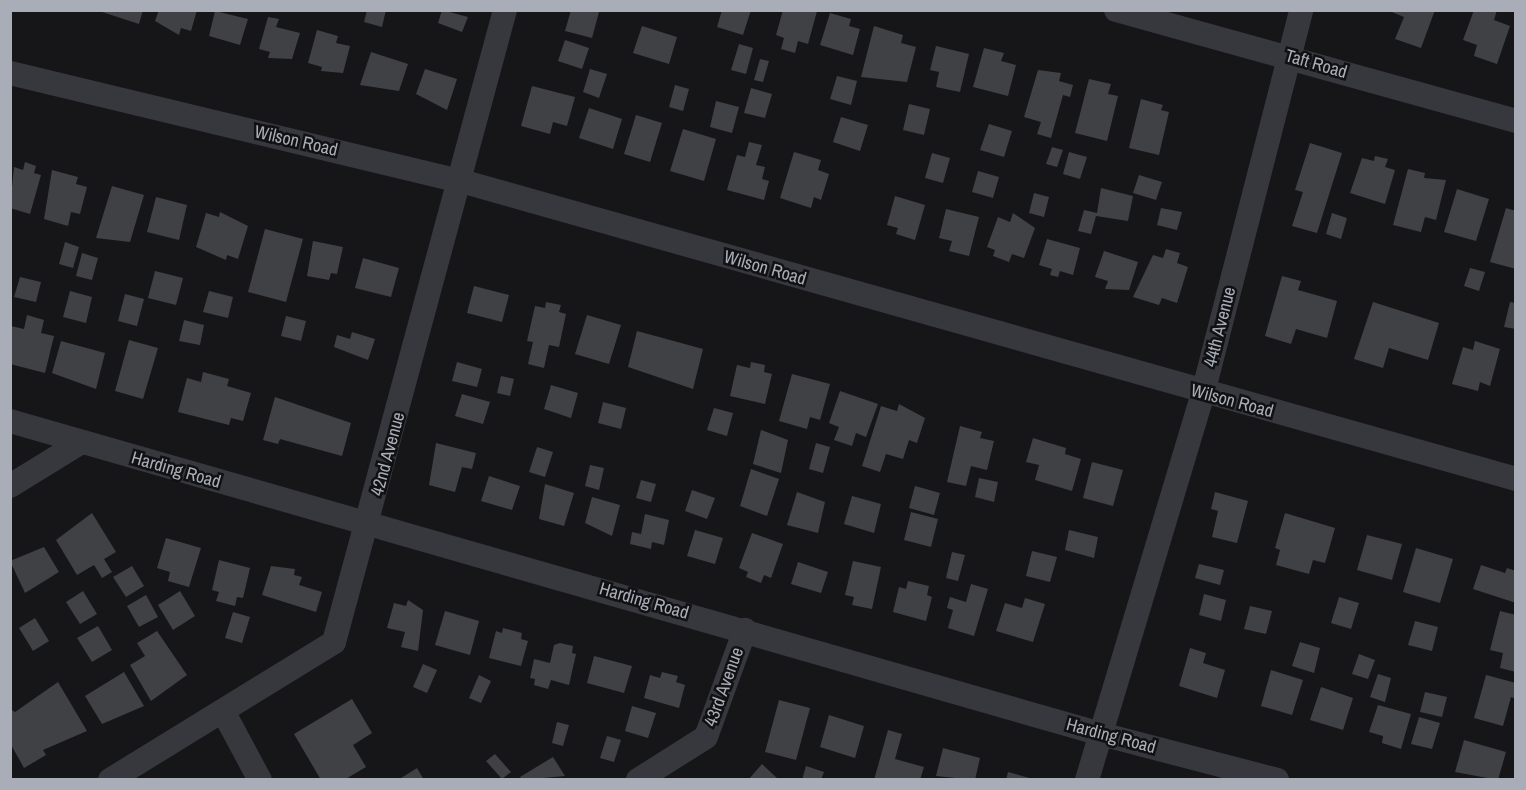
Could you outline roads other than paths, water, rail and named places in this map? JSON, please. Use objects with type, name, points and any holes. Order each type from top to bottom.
[{"type":"street","name":"42nd Avenue","points":[[110,780],[224,713],[334,642],[370,524],[505,10]]},
{"type":"street","name":"Taft Road","points":[[1116,10],[1515,121]]},
{"type":"street","name":"44th Avenue","points":[[1087,780],[1203,393],[1301,10]]},
{"type":"street","name":"Wilson Road","points":[[10,73],[461,181],[1203,393],[1515,479]]},
{"type":"street","name":"Harding Road","points":[[10,421],[80,443],[746,630],[1101,734],[1277,780]]},
{"type":"street","points":[[10,486],[80,443]]},
{"type":"street","name":"43rd Avenue","points":[[638,780],[706,737],[746,630]]},
{"type":"street","points":[[224,713],[260,780]]}]
